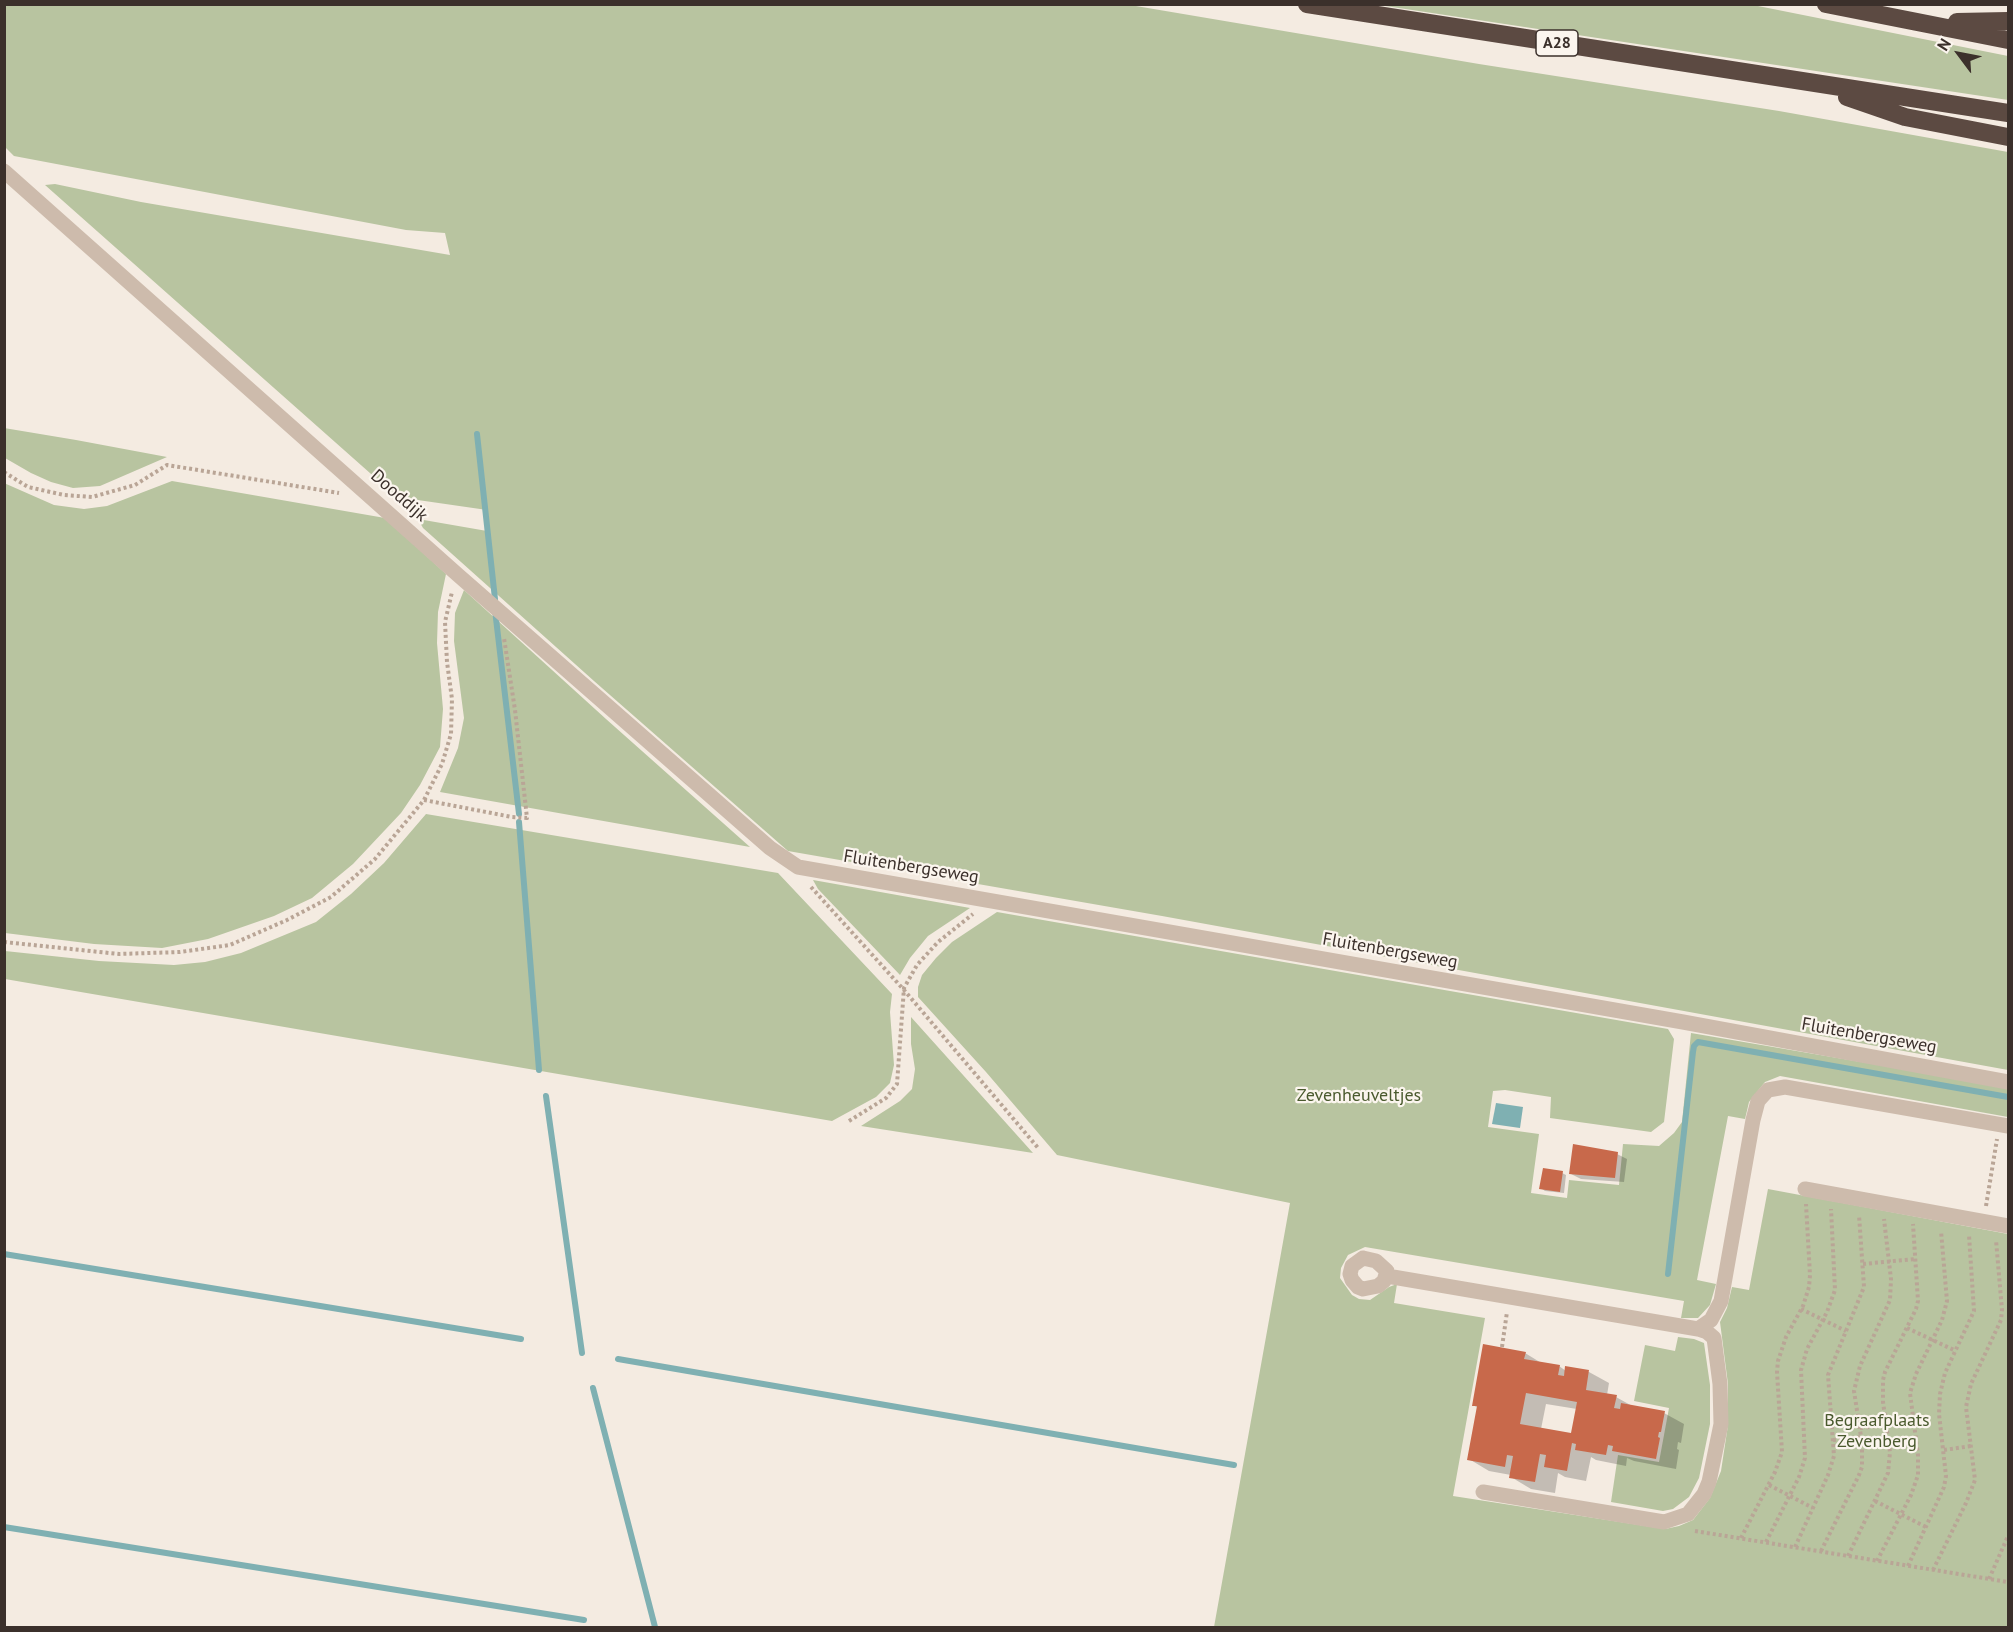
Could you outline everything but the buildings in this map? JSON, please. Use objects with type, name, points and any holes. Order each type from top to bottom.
[{"type":"highway","name":"A28","points":[[1308,4],[2008,113]]},
{"type":"highway","points":[[1826,4],[2008,40]]},
{"type":"highway","points":[[1919,22],[2008,21]]},
{"type":"highway","name":"A28","points":[[1806,82],[1905,117],[2008,137]]},
{"type":"street","name":"Dooddijk","points":[[4,171],[770,849]]},
{"type":"street","name":"Fluitenbergseweg","points":[[770,849],[791,864],[812,870],[2008,1082]]},
{"type":"street","points":[[1698,1329],[1711,1320],[1721,1301],[1753,1120],[1758,1101],[1768,1090],[1785,1087],[2004,1125]]},
{"type":"street","points":[[1805,1189],[1989,1223]]},
{"type":"street","points":[[1387,1276],[1698,1329],[1714,1338],[1720,1384],[1721,1424],[1713,1469],[1704,1494],[1688,1514],[1664,1521],[1483,1492]]},
{"type":"path","points":[[4,472],[28,487],[64,495],[92,496],[135,485],[167,465],[372,498]]},
{"type":"path","points":[[4,942],[119,954],[180,952],[230,945],[287,920],[331,897],[375,858],[424,800],[442,764],[451,734],[452,699],[445,622],[458,574]]},
{"type":"path","points":[[424,800],[527,818],[502,613]]},
{"type":"path","points":[[791,864],[904,990],[1039,1149]]},
{"type":"path","points":[[849,1121],[886,1098],[897,1084],[904,990],[917,965],[938,942],[989,900]]},
{"type":"path","points":[[1908,1566],[1944,1487],[1946,1476],[1939,1414],[1940,1394],[1945,1373],[1974,1311],[2004,1125]]},
{"type":"path","points":[[1741,1538],[1769,1485],[1782,1452],[1777,1383],[1778,1361],[1786,1337],[1801,1309],[1810,1275],[1805,1189]]},
{"type":"path","points":[[1766,1542],[1799,1477],[1805,1458],[1801,1370],[1808,1349],[1832,1301],[1835,1280],[1830,1194]]},
{"type":"path","points":[[1795,1547],[1832,1465],[1834,1455],[1827,1391],[1828,1375],[1862,1294],[1863,1264],[1858,1199]]},
{"type":"path","points":[[1821,1551],[1859,1475],[1863,1460],[1855,1384],[1860,1366],[1890,1300],[1891,1279],[1882,1203]]},
{"type":"path","points":[[1848,1556],[1888,1473],[1890,1452],[1883,1402],[1883,1380],[1918,1301],[1911,1209]]},
{"type":"path","points":[[1878,1561],[1918,1474],[1918,1455],[1910,1393],[1945,1310],[1948,1292],[1940,1214]]},
{"type":"path","points":[[1933,1570],[1975,1480],[1966,1407],[1969,1390],[1996,1333],[2002,1310],[1989,1223]]},
{"type":"path","points":[[1863,1264],[1915,1259]]},
{"type":"path","points":[[1502,1347],[1509,1297]]},
{"type":"path","points":[[1801,1309],[1846,1331]]},
{"type":"path","points":[[1907,1328],[1956,1351]]},
{"type":"path","points":[[1860,1428],[1886,1425]]},
{"type":"path","points":[[1833,1440],[1862,1437]]},
{"type":"path","points":[[1944,1450],[1971,1446]]},
{"type":"path","points":[[1769,1485],[1813,1508]]},
{"type":"path","points":[[1875,1501],[1926,1527]]},
{"type":"path","points":[[1674,1519],[1679,1526],[1692,1530],[2008,1582]]},
{"type":"path","points":[[1989,1579],[2008,1536]]},
{"type":"green space","points":[[4,5],[1130,5],[1479,64],[1779,111],[2008,152],[2008,1070],[1162,916],[788,851],[423,528],[418,519],[487,531],[487,510],[397,497],[45,185],[55,184],[141,202],[450,255],[445,233],[406,230],[14,156],[5,147]]},
{"type":"green space","points":[[1379,5],[1753,5],[2008,56],[2008,100]]},
{"type":"green space","points":[[4,428],[167,457],[100,486],[73,488],[51,482],[5,458]]},
{"type":"green space","points":[[172,481],[385,518],[446,574],[438,612],[437,643],[443,709],[440,747],[420,785],[401,813],[353,864],[312,898],[274,916],[208,939],[162,948],[94,944],[5,933],[4,483],[54,505],[84,509],[107,506]]},
{"type":"green space","points":[[464,590],[750,847],[440,792],[458,748],[464,718],[454,641],[455,613]]},
{"type":"green space","points":[[426,814],[778,873],[892,994],[890,1012],[894,1065],[890,1083],[876,1097],[832,1121],[5,979],[5,951],[99,961],[174,965],[205,962],[241,953],[316,922],[384,863]]},
{"type":"green space","points":[[813,880],[970,908],[928,936],[900,975],[818,889]]},
{"type":"green space","points":[[997,912],[1668,1029],[1674,1039],[1664,1122],[1651,1132],[1550,1118],[1551,1097],[1505,1090],[1493,1091],[1488,1127],[1539,1134],[1531,1193],[1567,1198],[1569,1180],[1619,1185],[1623,1144],[1659,1146],[1674,1133],[1682,1122],[1691,1033],[2008,1087],[2008,1117],[1780,1076],[1765,1082],[1749,1102],[1745,1119],[1728,1116],[1697,1280],[1716,1284],[1710,1305],[1698,1318],[1681,1318],[1684,1301],[1365,1247],[1348,1255],[1341,1268],[1340,1278],[1352,1295],[1359,1299],[1370,1300],[1397,1284],[1394,1303],[1485,1318],[1453,1496],[1665,1529],[1693,1520],[1710,1498],[1721,1471],[1728,1425],[1728,1384],[1720,1322],[1727,1308],[1732,1287],[1749,1290],[1768,1189],[2008,1234],[2008,1627],[1214,1627],[1290,1203],[1057,1155],[918,997],[922,975],[936,958],[952,942]]},
{"type":"green space","points":[[911,1017],[1033,1153],[861,1126],[900,1101],[912,1089],[915,1069],[911,1044]]},
{"type":"green space","points":[[1678,1337],[1704,1343],[1710,1385],[1710,1424],[1699,1478],[1689,1497],[1673,1509],[1663,1511],[1611,1502],[1618,1455],[1659,1462],[1669,1408],[1634,1401],[1645,1345],[1675,1351]]},
{"type":"water","points":[[1496,1103],[1523,1107],[1520,1128],[1492,1124]]},
{"type":"waterway","points":[[477,434],[495,599]]},
{"type":"waterway","points":[[495,610],[519,814]]},
{"type":"waterway","points":[[519,822],[539,1070]]},
{"type":"waterway","points":[[1668,1274],[1693,1052],[1698,1042],[2008,1097]]},
{"type":"waterway","points":[[546,1096],[582,1353]]},
{"type":"waterway","points":[[4,1254],[521,1339]]},
{"type":"waterway","points":[[618,1359],[1234,1465]]},
{"type":"waterway","points":[[593,1388],[655,1627]]},
{"type":"waterway","points":[[4,1527],[584,1620]]},
{"type":"park label","name":"Zevenheuveltjes","points":[[1359,1096]]},
{"type":"park label","name":"Begraafplaats Zevenberg","points":[[1877,1431]]}]
